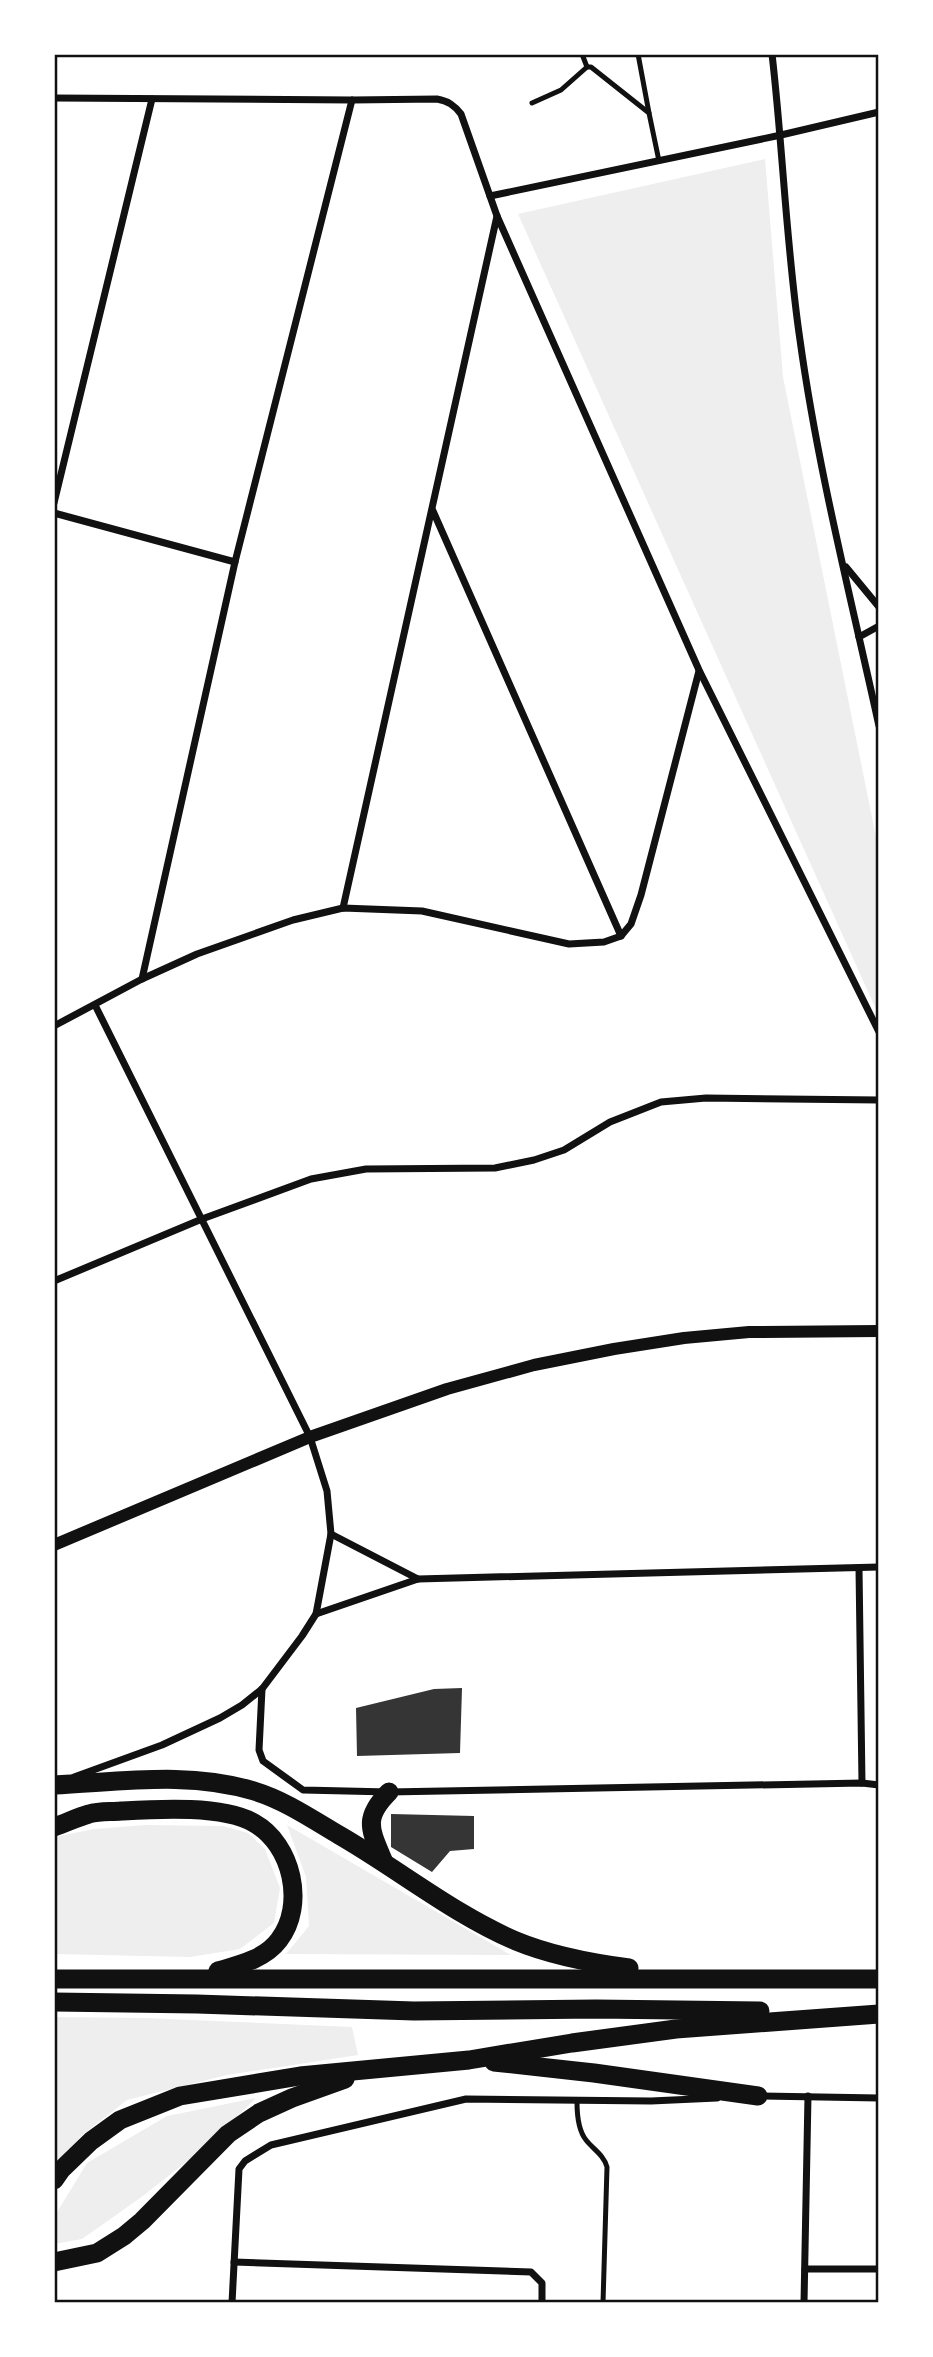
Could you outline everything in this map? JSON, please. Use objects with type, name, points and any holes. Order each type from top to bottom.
[{"type":"highway","points":[[54,1785],[183,1778],[218,1782],[257,1791],[300,1812],[383,1860],[480,1923],[517,1942],[602,1965],[707,1978]]},
{"type":"highway","points":[[383,1860],[372,1834],[371,1819],[376,1805],[389,1792]]},
{"type":"highway","points":[[54,1827],[91,1813],[156,1809],[231,1815],[253,1822],[266,1831],[286,1860],[294,1897],[292,1914],[279,1941],[244,1964],[191,1978]]},
{"type":"highway","points":[[54,1979],[879,1979]]},
{"type":"highway","points":[[54,2002],[414,2011],[596,2009],[879,2014]]},
{"type":"highway","points":[[54,2180],[91,2141],[120,2120],[180,2096],[300,2076],[469,2060],[676,2029],[879,2014]]},
{"type":"highway","points":[[469,2060],[758,2096]]},
{"type":"highway","points":[[54,2262],[97,2253],[124,2236],[228,2134],[259,2113],[292,2098],[373,2069]]},
{"type":"street","points":[[772,54],[792,271],[810,408],[879,726]]},
{"type":"street","points":[[54,98],[437,99],[453,104],[461,114],[498,216],[699,670],[879,1032]]},
{"type":"street","points":[[54,503],[152,99]]},
{"type":"street","points":[[142,979],[235,562],[352,100]]},
{"type":"street","points":[[490,197],[879,112]]},
{"type":"street","points":[[342,908],[498,216]]},
{"type":"street","points":[[433,510],[621,936]]},
{"type":"street","points":[[54,513],[235,562]]},
{"type":"street","points":[[844,564],[879,607]]},
{"type":"street","points":[[859,637],[879,626]]},
{"type":"street","points":[[54,1026],[142,979],[243,936],[342,908],[422,911],[569,944],[604,942],[621,936],[631,924],[641,895],[699,670]]},
{"type":"street","points":[[54,1785],[162,1745],[220,1718],[262,1689],[316,1614],[331,1534],[327,1491],[310,1437],[95,1004]]},
{"type":"street","points":[[54,1280],[202,1219],[311,1179],[366,1169],[495,1168],[534,1160],[565,1150],[610,1122],[661,1102],[706,1098],[879,1100]]},
{"type":"street","points":[[54,1545],[310,1437],[447,1389],[534,1365],[684,1338],[749,1332],[879,1331]]},
{"type":"street","points":[[331,1534],[418,1579]]},
{"type":"street","points":[[316,1614],[418,1579],[879,1567]]},
{"type":"street","points":[[859,1568],[862,1783]]},
{"type":"street","points":[[262,1689],[259,1750],[263,1760],[303,1790],[389,1792],[862,1783],[879,1785]]},
{"type":"street","points":[[232,2303],[239,2169],[245,2161],[271,2145],[466,2099],[577,2102],[758,2096],[879,2098]]},
{"type":"street","points":[[804,2303],[808,2096]]},
{"type":"street","points":[[234,2262],[531,2272],[542,2283],[542,2303]]},
{"type":"street","points":[[805,2269],[879,2269]]},
{"type":"lane","points":[[582,54],[587,67]]},
{"type":"lane","points":[[638,54],[659,161]]},
{"type":"lane","points":[[532,103],[561,90],[587,67]]},
{"type":"lane","points":[[587,67],[593,68],[649,113]]},
{"type":"lane","points":[[577,2102],[583,2136],[606,2161],[608,2171],[603,2303]]},
{"type":"shaded area","points":[[765,159],[783,377],[879,852],[879,1016],[518,214]]},
{"type":"shaded area","points":[[146,1825],[223,1826],[248,1833],[265,1849],[280,1888],[274,1923],[240,1949],[190,1957],[54,1954],[54,1840],[59,1836],[94,1829]]},
{"type":"shaded area","points":[[287,1825],[511,1955],[286,1954],[309,1926],[306,1877]]},
{"type":"shaded area","points":[[54,2017],[352,2027],[358,2055],[227,2075],[127,2100],[81,2136],[54,2170]]},
{"type":"shaded area","points":[[256,2098],[207,2146],[140,2198],[82,2239],[54,2244],[54,2217],[87,2163],[167,2116]]},
{"type":"building","points":[[462,1688],[460,1753],[357,1756],[356,1708],[434,1689]]},
{"type":"building","points":[[391,1814],[474,1816],[474,1849],[450,1851],[432,1872],[391,1847]]}]
